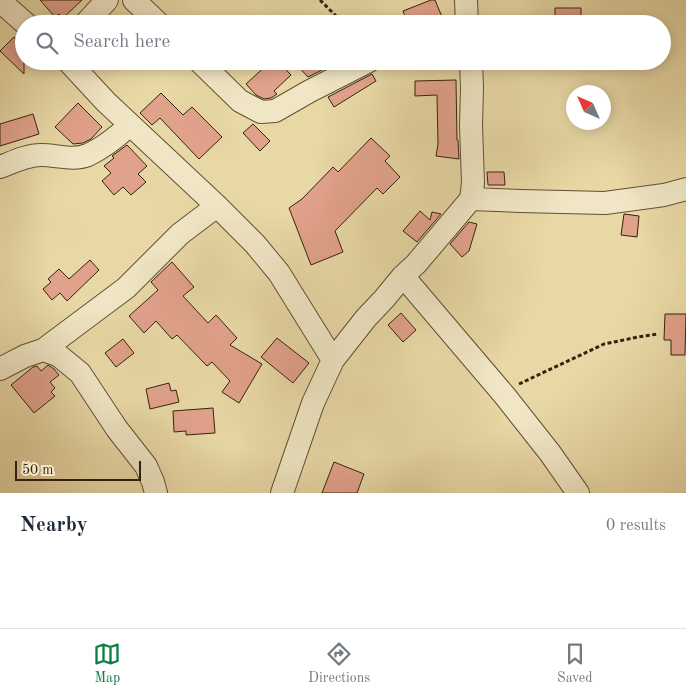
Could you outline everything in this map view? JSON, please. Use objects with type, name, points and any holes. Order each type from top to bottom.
[{"type":"street","points":[[94,15],[108,0]]},
{"type":"street","points":[[134,0],[150,15]]},
{"type":"street","points":[[0,1],[16,15]]},
{"type":"street","points":[[76,70],[106,102],[255,244],[279,273],[333,360]]},
{"type":"street","points":[[208,70],[240,101],[261,112],[275,111],[351,70]]},
{"type":"street","points":[[282,493],[313,403],[333,360],[366,318],[416,264],[471,199],[473,183],[471,70]]},
{"type":"street","points":[[0,168],[21,159],[40,155],[74,158],[88,155],[104,146],[130,125]]},
{"type":"street","points":[[471,199],[605,203],[664,195],[686,189]]},
{"type":"street","points":[[0,368],[43,350],[126,288],[180,234],[217,206]]},
{"type":"street","points":[[403,276],[505,396],[550,453],[578,493]]},
{"type":"street","points":[[43,350],[58,355],[80,374],[117,429],[146,466],[156,493]]},
{"type":"path","points":[[320,0],[335,15]]},
{"type":"path","points":[[505,396],[516,385],[604,344],[658,334]]},
{"type":"building","points":[[40,0],[82,0],[66,15],[53,15]]},
{"type":"building","points":[[435,0],[441,15],[405,15],[403,11]]},
{"type":"building","points":[[555,8],[581,8],[581,15],[555,15]]},
{"type":"building","points":[[15,38],[15,65],[0,51]]},
{"type":"building","points":[[261,70],[286,70],[291,75],[274,91],[277,94],[271,98],[264,99],[256,95],[246,84]]},
{"type":"building","points":[[301,70],[322,70],[308,77]]},
{"type":"building","points":[[372,74],[376,81],[334,107],[328,97]]},
{"type":"building","points":[[456,80],[459,159],[436,156],[438,144],[437,95],[415,96],[415,81]]},
{"type":"building","points":[[161,93],[183,115],[192,107],[222,137],[199,159],[160,118],[152,125],[140,113]]},
{"type":"building","points":[[78,103],[102,127],[91,139],[83,143],[73,144],[55,127]]},
{"type":"building","points":[[33,114],[39,134],[0,146],[0,124]]},
{"type":"building","points":[[253,124],[270,141],[260,151],[243,133]]},
{"type":"building","points":[[371,138],[390,156],[385,161],[400,177],[383,194],[377,188],[335,231],[343,252],[311,265],[289,208],[302,199],[333,167],[338,172]]},
{"type":"building","points":[[127,145],[147,166],[138,174],[146,182],[131,195],[123,187],[114,195],[102,181],[111,173],[104,166],[114,158],[112,156]]},
{"type":"building","points":[[487,172],[504,172],[505,185],[488,185]]},
{"type":"building","points":[[420,211],[430,220],[432,212],[441,214],[417,242],[403,231]]},
{"type":"building","points":[[624,214],[639,216],[637,237],[621,235]]},
{"type":"building","points":[[469,222],[477,224],[469,251],[462,257],[450,244]]},
{"type":"building","points":[[90,260],[99,270],[67,301],[60,293],[52,300],[43,289],[51,282],[48,279],[59,269],[69,279]]},
{"type":"building","points":[[172,262],[194,287],[183,296],[208,323],[216,315],[237,338],[230,345],[262,364],[239,403],[222,392],[230,381],[212,362],[207,366],[177,335],[172,339],[156,321],[144,333],[129,316],[158,290],[151,282]]},
{"type":"building","points":[[401,313],[416,330],[403,342],[388,325]]},
{"type":"building","points":[[665,314],[686,314],[685,355],[671,355],[671,340],[664,340]]},
{"type":"building","points":[[277,338],[309,363],[293,383],[261,357]]},
{"type":"building","points":[[123,339],[134,353],[116,367],[105,353]]},
{"type":"building","points":[[48,365],[59,375],[50,382],[55,388],[51,392],[55,396],[34,413],[11,385],[33,367],[37,366],[41,371]]},
{"type":"building","points":[[169,383],[171,391],[176,390],[179,402],[150,409],[146,389]]},
{"type":"building","points":[[213,408],[215,433],[186,435],[186,431],[174,432],[173,411]]},
{"type":"building","points":[[334,462],[364,474],[357,493],[322,493]]}]
